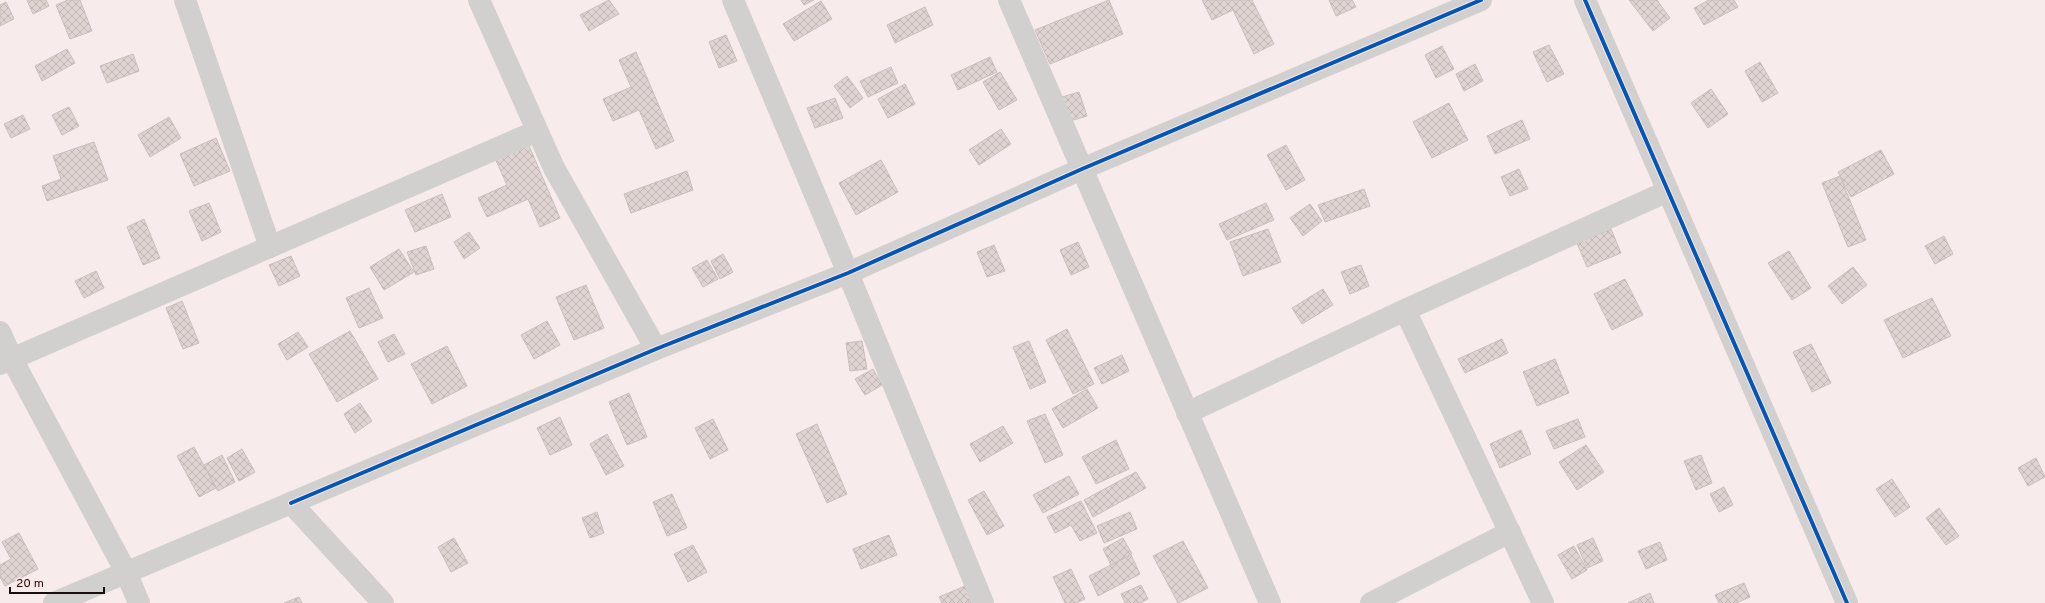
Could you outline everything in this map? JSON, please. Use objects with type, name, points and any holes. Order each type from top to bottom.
[{"type":"street","points":[[185,0],[270,247]]},
{"type":"street","points":[[479,0],[554,168],[656,348]]},
{"type":"street","points":[[732,0],[848,273],[983,603]]},
{"type":"street","points":[[1009,0],[1270,603]]},
{"type":"street","points":[[54,603],[656,348],[848,273],[1082,169],[1481,0]]},
{"type":"street","points":[[1585,0],[1847,603]]},
{"type":"street","points":[[6,361],[537,131]]},
{"type":"street","points":[[1187,413],[1405,310],[1668,190]]},
{"type":"street","points":[[1405,310],[1543,603]]},
{"type":"street","points":[[0,332],[6,361],[126,572],[139,603]]},
{"type":"street","points":[[291,503],[383,603]]},
{"type":"street","points":[[1372,603],[1510,532]]},
{"type":"building","points":[[27,0],[46,0],[49,6],[33,14]]},
{"type":"building","points":[[68,0],[80,0],[92,31],[70,39],[56,5]]},
{"type":"building","points":[[609,0],[619,14],[589,31],[580,15]]},
{"type":"building","points":[[801,0],[814,0],[804,5]]},
{"type":"building","points":[[1109,0],[1123,34],[1050,64],[1035,30]]},
{"type":"building","points":[[1202,0],[1252,0],[1274,44],[1254,54],[1233,10],[1212,20]]},
{"type":"building","points":[[1329,0],[1352,0],[1356,7],[1336,16]]},
{"type":"building","points":[[1629,0],[1657,0],[1670,18],[1653,31]]},
{"type":"building","points":[[1709,0],[1734,0],[1738,7],[1704,25],[1694,8]]},
{"type":"building","points":[[821,1],[832,19],[794,41],[783,24]]},
{"type":"building","points":[[6,2],[14,19],[0,26],[0,5]]},
{"type":"building","points":[[925,7],[933,25],[895,43],[887,25]]},
{"type":"building","points":[[726,35],[737,61],[719,68],[709,42]]},
{"type":"building","points":[[1549,45],[1564,74],[1547,82],[1533,52]]},
{"type":"building","points":[[1442,46],[1454,69],[1436,78],[1425,55]]},
{"type":"building","points":[[67,49],[75,63],[42,81],[35,66]]},
{"type":"building","points":[[636,52],[674,141],[656,149],[639,110],[613,121],[603,99],[631,87],[619,60]]},
{"type":"building","points":[[133,54],[139,71],[107,83],[100,66]]},
{"type":"building","points":[[990,57],[997,72],[958,90],[951,75]]},
{"type":"building","points":[[1760,62],[1778,93],[1762,102],[1745,71]]},
{"type":"building","points":[[1475,64],[1483,81],[1464,91],[1456,74]]},
{"type":"building","points":[[891,67],[898,83],[868,97],[860,81]]},
{"type":"building","points":[[1000,72],[1017,100],[999,110],[983,82]]},
{"type":"building","points":[[847,76],[863,98],[850,108],[834,86]]},
{"type":"building","points":[[905,84],[915,104],[888,118],[878,99]]},
{"type":"building","points":[[1711,89],[1728,114],[1708,128],[1691,103]]},
{"type":"building","points":[[1079,92],[1087,116],[1070,121],[1062,97]]},
{"type":"building","points":[[835,98],[843,118],[815,128],[807,108]]},
{"type":"building","points":[[1449,103],[1468,140],[1432,158],[1413,122]]},
{"type":"building","points":[[69,107],[79,126],[62,135],[52,115]]},
{"type":"building","points":[[23,115],[30,129],[11,138],[4,124]]},
{"type":"building","points":[[169,117],[181,138],[150,157],[138,135]]},
{"type":"building","points":[[1522,120],[1530,139],[1495,154],[1487,136]]},
{"type":"building","points":[[1001,129],[1011,144],[979,165],[969,150]]},
{"type":"building","points":[[216,138],[230,171],[194,186],[180,154]]},
{"type":"building","points":[[527,141],[560,218],[540,227],[528,199],[487,217],[478,198],[507,185],[494,156]]},
{"type":"building","points":[[94,142],[108,180],[47,201],[42,186],[61,179],[53,156]]},
{"type":"building","points":[[1286,145],[1305,180],[1286,190],[1267,155]]},
{"type":"building","points":[[1881,150],[1894,174],[1851,197],[1838,172]]},
{"type":"building","points":[[881,160],[898,192],[856,215],[839,183]]},
{"type":"building","points":[[1519,169],[1528,189],[1510,196],[1501,177]]},
{"type":"building","points":[[687,171],[693,190],[631,213],[624,194]]},
{"type":"building","points":[[1840,176],[1866,240],[1848,247],[1822,183]]},
{"type":"building","points":[[1364,189],[1370,206],[1325,222],[1318,205]]},
{"type":"building","points":[[442,194],[451,217],[415,232],[405,210]]},
{"type":"building","points":[[209,203],[221,232],[202,241],[189,211]]},
{"type":"building","points":[[1266,203],[1274,220],[1227,240],[1219,224]]},
{"type":"building","points":[[1310,204],[1322,221],[1303,236],[1290,218]]},
{"type":"building","points":[[144,219],[160,258],[143,265],[127,227]]},
{"type":"building","points":[[1268,229],[1281,262],[1243,276],[1230,242]]},
{"type":"building","points":[[1611,229],[1621,253],[1587,267],[1577,243]]},
{"type":"building","points":[[469,232],[480,248],[464,259],[454,242]]},
{"type":"building","points":[[1944,236],[1953,254],[1935,264],[1925,246]]},
{"type":"building","points":[[1078,242],[1089,267],[1071,275],[1060,250]]},
{"type":"building","points":[[994,245],[1005,271],[987,277],[977,252]]},
{"type":"building","points":[[426,246],[434,269],[416,275],[407,252]]},
{"type":"building","points":[[399,249],[414,272],[384,290],[370,267]]},
{"type":"building","points":[[1789,251],[1811,288],[1792,300],[1768,263]]},
{"type":"building","points":[[723,254],[733,272],[720,279],[711,261]]},
{"type":"building","points":[[291,256],[300,276],[279,286],[269,265]]},
{"type":"building","points":[[707,260],[718,279],[703,287],[692,268]]},
{"type":"building","points":[[1361,265],[1369,286],[1350,294],[1341,272]]},
{"type":"building","points":[[1853,267],[1867,285],[1842,304],[1828,286]]},
{"type":"building","points":[[96,271],[104,288],[84,298],[75,281]]},
{"type":"building","points":[[1625,279],[1643,315],[1612,330],[1594,294]]},
{"type":"building","points":[[586,285],[604,328],[574,340],[556,297]]},
{"type":"building","points":[[369,288],[383,318],[359,328],[346,298]]},
{"type":"building","points":[[1323,289],[1333,305],[1302,324],[1292,308]]},
{"type":"building","points":[[1932,298],[1951,336],[1903,358],[1884,320]]},
{"type":"building","points":[[182,301],[199,343],[183,349],[166,308]]},
{"type":"building","points":[[547,321],[560,345],[534,359],[521,335]]},
{"type":"building","points":[[1067,329],[1094,384],[1073,394],[1046,340]]},
{"type":"building","points":[[350,331],[378,379],[337,402],[309,354]]},
{"type":"building","points":[[298,332],[308,347],[287,360],[278,344]]},
{"type":"building","points":[[394,334],[405,354],[388,362],[378,342]]},
{"type":"building","points":[[1502,339],[1508,353],[1465,373],[1458,359]]},
{"type":"building","points":[[862,341],[867,369],[850,371],[846,343]]},
{"type":"building","points":[[1029,341],[1046,382],[1030,389],[1013,347]]},
{"type":"building","points":[[1811,344],[1831,383],[1812,392],[1793,352]]},
{"type":"building","points":[[447,346],[467,386],[432,404],[411,364]]},
{"type":"building","points":[[1122,355],[1129,371],[1102,384],[1094,368]]},
{"type":"building","points":[[1555,359],[1569,393],[1537,406],[1523,372]]},
{"type":"building","points":[[873,369],[882,385],[865,395],[855,379]]},
{"type":"building","points":[[1087,389],[1098,408],[1063,428],[1052,409]]},
{"type":"building","points":[[629,393],[647,437],[627,445],[609,402]]},
{"type":"building","points":[[360,403],[372,421],[355,433],[344,414]]},
{"type":"building","points":[[1045,414],[1063,455],[1045,463],[1027,421]]},
{"type":"building","points":[[560,417],[572,445],[550,455],[537,428]]},
{"type":"building","points":[[713,419],[728,450],[710,459],[695,428]]},
{"type":"building","points":[[1578,419],[1585,437],[1554,449],[1546,431]]},
{"type":"building","points":[[817,424],[847,494],[827,503],[796,434]]},
{"type":"building","points":[[1003,426],[1013,443],[980,462],[970,444]]},
{"type":"building","points":[[1521,430],[1531,454],[1500,468],[1490,444]]},
{"type":"building","points":[[607,434],[624,466],[606,475],[590,444]]},
{"type":"building","points":[[1116,440],[1129,469],[1096,484],[1082,457]]},
{"type":"building","points":[[1586,445],[1604,472],[1577,490],[1559,462]]},
{"type":"building","points":[[194,447],[216,488],[199,497],[177,456]]},
{"type":"building","points":[[242,449],[255,472],[239,481],[227,458]]},
{"type":"building","points":[[222,455],[235,482],[218,491],[204,465]]},
{"type":"building","points":[[1701,455],[1712,483],[1696,490],[1684,461]]},
{"type":"building","points":[[2036,458],[2045,477],[2028,486],[2018,468]]},
{"type":"building","points":[[1136,472],[1146,488],[1093,517],[1084,500]]},
{"type":"building","points":[[1069,476],[1079,494],[1043,513],[1033,495]]},
{"type":"building","points":[[1892,479],[1910,507],[1895,517],[1876,489]]},
{"type":"building","points":[[1724,487],[1733,505],[1719,512],[1710,494]]},
{"type":"building","points":[[984,491],[1004,526],[987,535],[968,500]]},
{"type":"building","points":[[672,494],[687,528],[667,536],[653,502]]},
{"type":"building","points":[[1081,501],[1097,533],[1080,541],[1071,525],[1055,533],[1047,517]]},
{"type":"building","points":[[1939,508],[1959,536],[1946,545],[1926,518]]},
{"type":"building","points":[[597,512],[604,533],[590,538],[582,518]]},
{"type":"building","points":[[1130,512],[1137,529],[1104,543],[1097,526]]},
{"type":"building","points":[[19,533],[38,569],[5,586],[0,577],[0,565],[11,559],[2,542]]},
{"type":"building","points":[[889,535],[897,555],[861,569],[853,549]]},
{"type":"building","points":[[454,538],[468,563],[451,572],[438,547]]},
{"type":"building","points":[[1123,538],[1132,554],[1111,565],[1103,549]]},
{"type":"building","points":[[1593,538],[1603,561],[1587,568],[1577,545]]},
{"type":"building","points":[[1183,541],[1208,588],[1178,603],[1153,556]]},
{"type":"building","points":[[1660,542],[1667,560],[1646,569],[1638,551]]},
{"type":"building","points":[[693,545],[707,572],[688,582],[674,554]]},
{"type":"building","points":[[1574,546],[1587,570],[1572,579],[1558,555]]},
{"type":"building","points":[[1131,555],[1140,574],[1098,596],[1089,576]]},
{"type":"building","points":[[1071,569],[1085,599],[1076,603],[1065,603],[1053,577]]},
{"type":"building","points":[[1744,583],[1750,597],[1736,603],[1719,603],[1715,595]]},
{"type":"building","points":[[1141,585],[1148,599],[1140,603],[1125,603],[1121,594]]},
{"type":"building","points":[[965,586],[972,603],[942,603],[939,597]]},
{"type":"building","points":[[1650,593],[1654,603],[1628,603]]},
{"type":"building","points":[[299,597],[302,603],[284,603]]},
{"type":"cycle path","points":[[291,503],[656,349],[848,273],[1082,169],[1481,0]]},
{"type":"cycle path","points":[[1585,0],[1847,603]]}]
